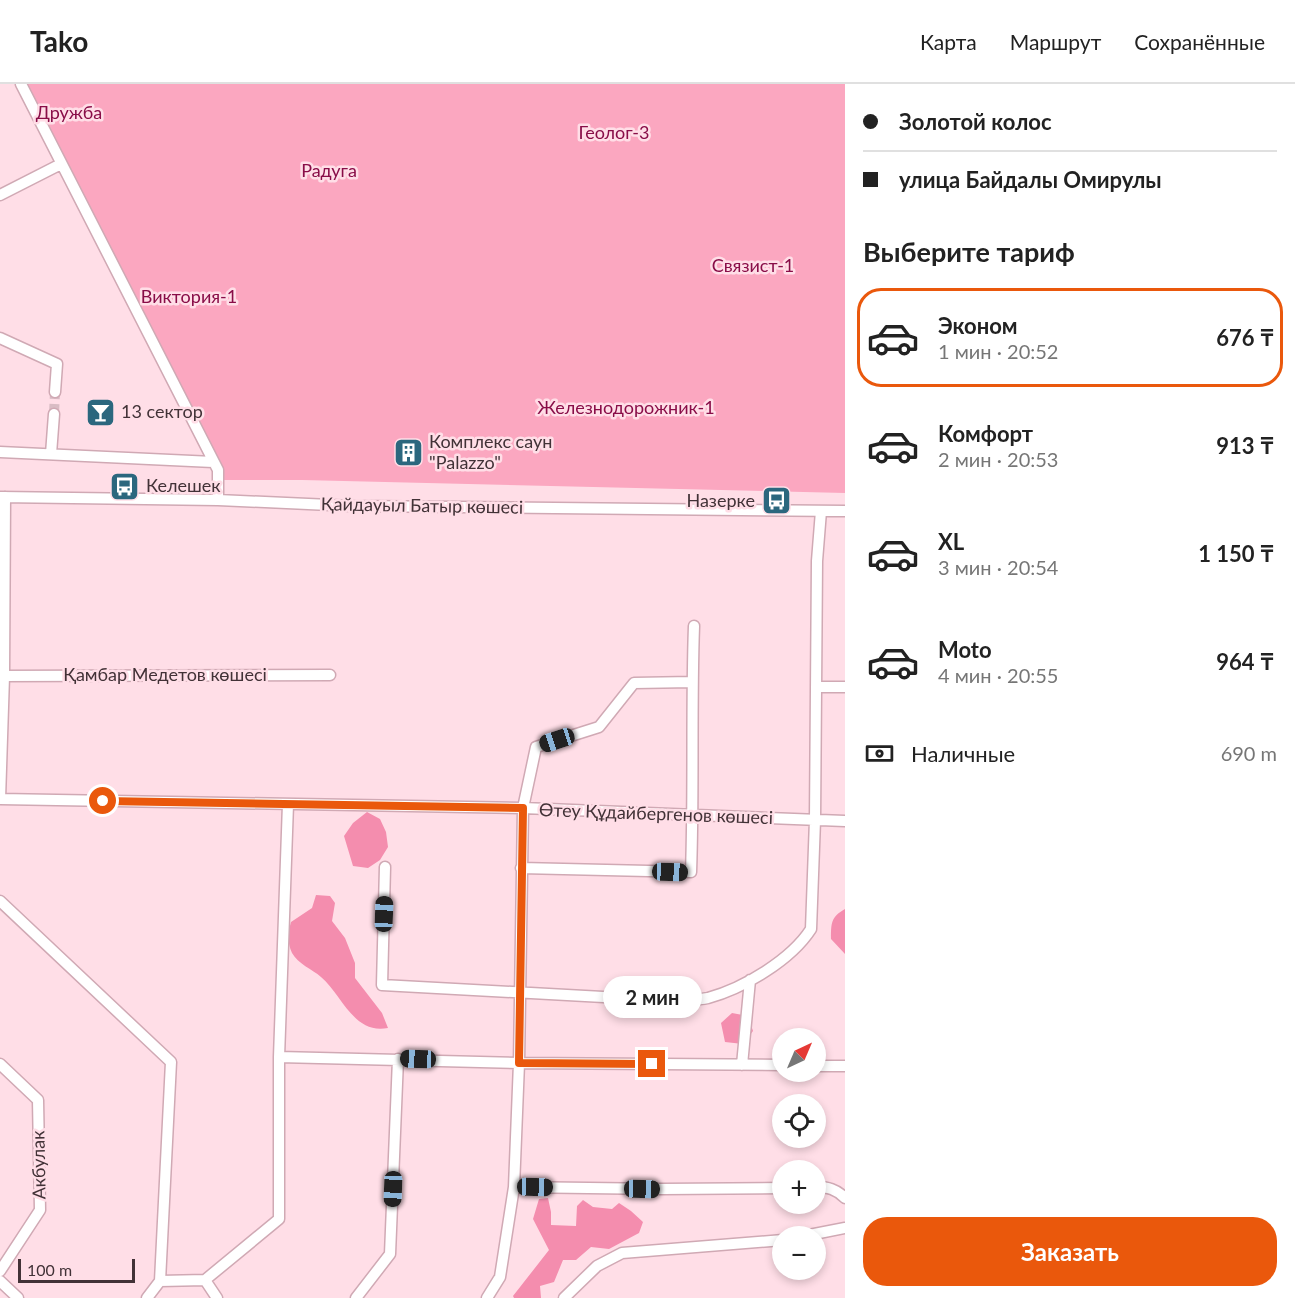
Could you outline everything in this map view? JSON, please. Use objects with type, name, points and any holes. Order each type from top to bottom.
[{"type":"street","points":[[21,84],[218,470],[218,500]]},
{"type":"street","points":[[0,195],[61,164]]},
{"type":"street","points":[[0,338],[57,364],[55,392]]},
{"type":"street","points":[[51,454],[54,414]]},
{"type":"street","points":[[0,452],[213,462]]},
{"type":"street","points":[[0,799],[3,497]]},
{"type":"street","name":"Қайдауыл Батыр көшесі","points":[[3,497],[218,500],[352,506],[845,511]]},
{"type":"street","points":[[385,867],[381,985],[675,1001],[706,998],[750,980],[804,941],[811,929],[815,820],[817,561],[820,511]]},
{"type":"street","points":[[521,868],[691,872],[694,626]]},
{"type":"street","name":"Қамбар Медетов көшесі","points":[[2,676],[330,675]]},
{"type":"street","points":[[493,1296],[500,1277],[514,1186],[519,1063],[523,808],[536,747],[599,727],[634,683],[692,682]]},
{"type":"street","points":[[816,687],[845,687]]},
{"type":"street","name":"Өтеу Құдайбергенов көшесі","points":[[0,799],[523,808],[845,821]]},
{"type":"street","points":[[160,1281],[206,1280],[279,1219],[279,1057],[288,804]]},
{"type":"street","points":[[0,901],[171,1062],[160,1281],[147,1298]]},
{"type":"street","points":[[742,1065],[750,980]]},
{"type":"street","points":[[279,1057],[519,1063],[772,1065]]},
{"type":"street","points":[[356,1298],[390,1254],[398,1059]]},
{"type":"street","name":"Акбулак","points":[[0,1064],[38,1101],[40,1199],[40,1210],[0,1271]]},
{"type":"street","points":[[826,1066],[845,1066]]},
{"type":"street","points":[[514,1186],[772,1188]]},
{"type":"street","points":[[826,1188],[838,1192],[845,1198]]},
{"type":"street","points":[[826,1230],[844,1226]]},
{"type":"street","points":[[564,1298],[597,1266],[622,1253],[772,1241]]},
{"type":"street","points":[[206,1280],[217,1298]]},
{"type":"street","points":[[0,1281],[18,1298]]},
{"type":"green space","points":[[21,84],[845,84],[845,493],[218,480]]},
{"type":"shaded area","points":[[367,812],[380,819],[386,832],[388,847],[380,860],[368,868],[353,866],[344,836],[353,823]]},
{"type":"shaded area","points":[[316,895],[330,896],[335,903],[332,921],[345,938],[355,963],[355,978],[382,1013],[388,1028],[376,1029],[357,1020],[329,985],[292,953],[288,938],[291,922],[312,908]]},
{"type":"shaded area","points":[[845,909],[845,954],[831,939],[831,929],[837,915]]},
{"type":"shaded area","points":[[732,1013],[748,1016],[753,1031],[743,1044],[725,1042],[721,1023]]},
{"type":"shaded area","points":[[548,1198],[551,1225],[576,1226],[577,1206],[583,1200],[593,1207],[612,1209],[619,1203],[643,1222],[639,1233],[609,1249],[591,1247],[576,1260],[563,1260],[554,1282],[540,1286],[541,1298],[514,1298],[513,1296],[549,1250],[533,1219],[539,1199]]},
{"type":"tunnel","points":[[54,414],[55,392]]},
{"type":"place","name":"13 сектор","points":[[100,412]]},
{"type":"place","name":"Комплекс саун \"Palazzo\"","points":[[408,452]]},
{"type":"place","name":"Келешек","points":[[125,486]]},
{"type":"place","name":"Назерке","points":[[776,501]]},
{"type":"route","points":[[103,801],[523,808],[519,1063],[652,1064]]},
{"type":"park label","name":"Дружба","points":[[69,113]]},
{"type":"park label","name":"Геолог-3","points":[[614,133]]},
{"type":"park label","name":"Радуга","points":[[329,171]]},
{"type":"park label","name":"Связист-1","points":[[753,266]]},
{"type":"park label","name":"Виктория-1","points":[[189,297]]},
{"type":"park label","name":"Железнодорожник-1","points":[[626,408]]}]
